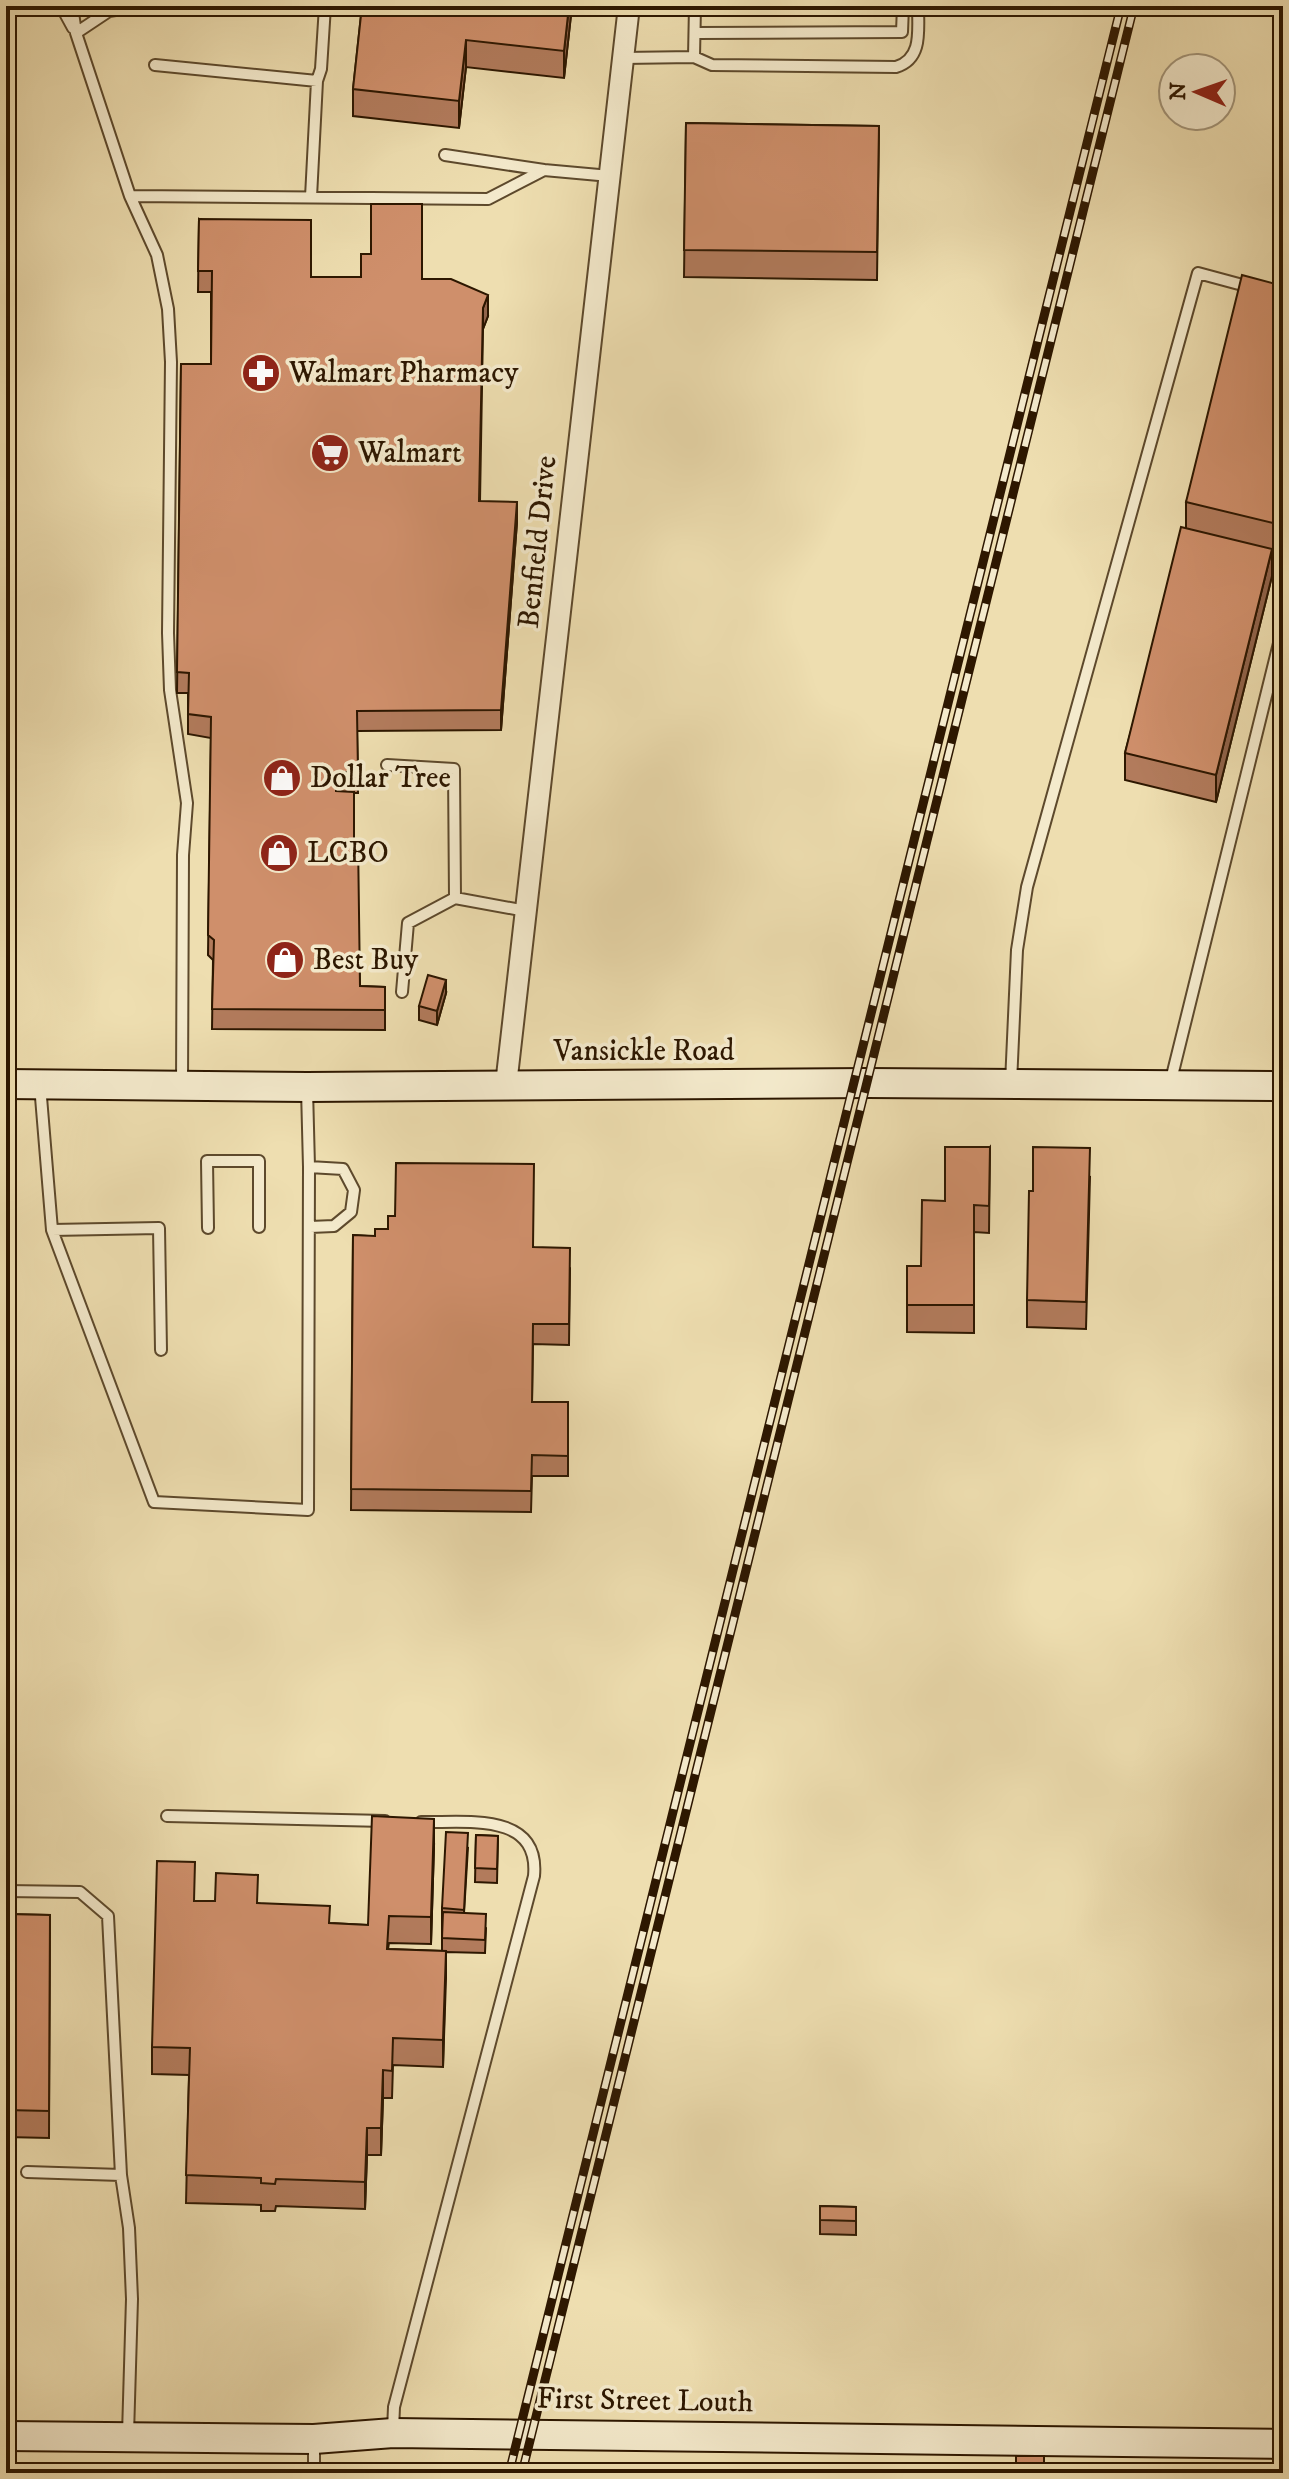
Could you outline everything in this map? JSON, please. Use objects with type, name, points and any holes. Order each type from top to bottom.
[{"type":"street","name":"Benfield Drive","points":[[506,1085],[629,6]]},
{"type":"street","name":"Vansickle Road","points":[[6,1084],[307,1087],[1283,1086]]},
{"type":"street","name":"First Street Louth","points":[[6,2436],[314,2439],[393,2433],[1283,2444]]},
{"type":"lane","points":[[61,6],[76,33]]},
{"type":"lane","points":[[72,6],[76,33],[130,196],[157,255],[168,309],[171,362],[170,690],[187,803],[183,855],[182,1086]]},
{"type":"lane","points":[[311,197],[317,81],[321,69],[325,6]]},
{"type":"lane","points":[[694,57],[695,6]]},
{"type":"lane","points":[[695,33],[902,32],[903,6]]},
{"type":"lane","points":[[623,58],[694,57],[712,65],[896,67],[908,64],[914,55],[918,6]]},
{"type":"lane","points":[[76,33],[109,11],[134,7]]},
{"type":"lane","points":[[155,65],[317,81]]},
{"type":"lane","points":[[445,155],[610,176]]},
{"type":"lane","points":[[130,196],[488,199],[544,170]]},
{"type":"lane","points":[[1011,1085],[1017,950],[1027,887],[1198,273],[1255,288]]},
{"type":"lane","points":[[1170,1085],[1283,627]]},
{"type":"lane","points":[[387,765],[454,769],[455,898]]},
{"type":"lane","points":[[402,992],[408,923],[455,898],[526,911]]},
{"type":"lane","points":[[40,1085],[52,1230],[154,1502],[308,1510],[310,1227],[307,1087]]},
{"type":"lane","points":[[208,1228],[207,1161],[259,1161],[259,1227]]},
{"type":"lane","points":[[309,1167],[343,1169],[354,1190],[351,1212],[334,1226],[310,1227]]},
{"type":"lane","points":[[52,1230],[159,1228],[161,1350]]},
{"type":"lane","points":[[167,1816],[399,1822]]},
{"type":"lane","points":[[393,2433],[394,2407],[536,1863],[524,1837],[507,1828],[415,1822]]},
{"type":"lane","points":[[6,1891],[80,1892],[108,1916],[121,2175],[129,2228],[132,2299],[128,2435]]},
{"type":"lane","points":[[27,2172],[121,2175]]},
{"type":"lane","points":[[314,2439],[314,2473]]},
{"type":"building","points":[[362,6],[569,6],[564,51],[466,40],[459,101],[353,89]]},
{"type":"building","points":[[686,123],[879,126],[877,252],[684,250]]},
{"type":"building","name":"Walmart","points":[[371,204],[422,204],[422,279],[451,279],[488,295],[483,308],[479,501],[517,502],[501,710],[357,711],[358,772],[336,772],[336,791],[354,792],[354,839],[358,839],[360,986],[385,987],[385,1010],[212,1009],[214,940],[208,935],[211,717],[188,714],[189,673],[177,672],[181,364],[211,364],[212,271],[198,271],[199,219],[311,220],[311,277],[361,277],[361,254],[371,254]]},
{"type":"building","points":[[1242,275],[1283,286],[1283,499],[1277,524],[1186,502]]},
{"type":"building","points":[[1181,527],[1272,549],[1216,775],[1125,753]]},
{"type":"building","points":[[428,975],[446,980],[437,1011],[419,1006]]},
{"type":"building","points":[[945,1147],[990,1147],[989,1206],[974,1205],[974,1305],[907,1305],[907,1266],[921,1266],[922,1200],[945,1201]]},
{"type":"building","points":[[1033,1147],[1090,1148],[1086,1302],[1027,1300]]},
{"type":"building","points":[[396,1163],[534,1164],[533,1247],[570,1248],[569,1324],[533,1324],[532,1402],[568,1402],[568,1456],[532,1455],[531,1491],[351,1489],[353,1235],[375,1236],[375,1229],[388,1229],[388,1216],[395,1216]]},
{"type":"building","points":[[372,1816],[434,1819],[431,1917],[389,1916],[387,1949],[446,1951],[443,2040],[393,2038],[392,2071],[383,2070],[381,2128],[367,2128],[365,2182],[276,2179],[275,2184],[261,2183],[261,2178],[186,2175],[190,2048],[152,2047],[157,1861],[195,1862],[194,1901],[215,1901],[216,1873],[258,1875],[257,1903],[330,1906],[329,1923],[368,1925]]},
{"type":"building","points":[[446,1832],[468,1833],[464,1910],[442,1908]]},
{"type":"building","points":[[476,1835],[498,1836],[497,1869],[475,1868]]},
{"type":"building","points":[[443,1912],[486,1914],[485,1940],[442,1938]]},
{"type":"building","points":[[6,1914],[50,1915],[49,2111],[6,2110]]},
{"type":"building","points":[[820,2206],[856,2207],[856,2221],[820,2220]]},
{"type":"building","points":[[1016,2456],[1044,2456],[1044,2473],[1016,2473]]},
{"type":"railway","points":[[509,2473],[1121,6]]},
{"type":"railway","points":[[522,2473],[1134,6]]},
{"type":"place","name":"Walmart Pharmacy","points":[[261,373]]},
{"type":"place","name":"Walmart","points":[[330,453]]},
{"type":"place","name":"Dollar Tree","points":[[282,778]]},
{"type":"place","name":"LCBO","points":[[279,853]]},
{"type":"place","name":"Best Buy","points":[[285,960]]}]
